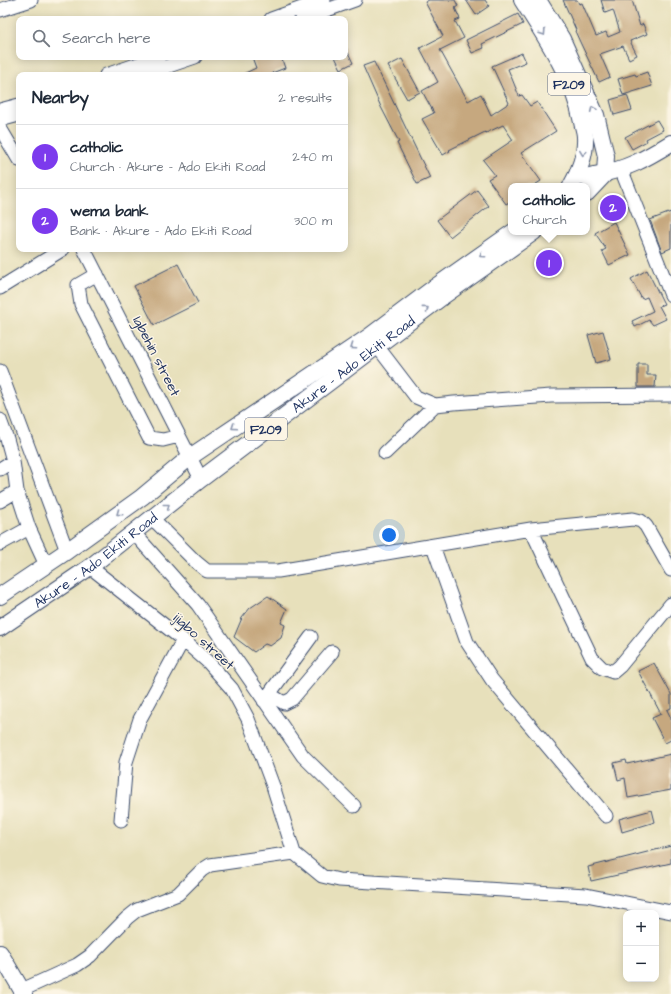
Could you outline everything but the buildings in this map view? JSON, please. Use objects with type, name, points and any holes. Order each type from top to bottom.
[{"type":"main road","name":"F209","points":[[522,0],[551,45],[578,103],[585,137],[582,162],[574,182]]},
{"type":"main road","name":"F209","points":[[538,0],[562,39],[596,115],[606,156],[605,174]]},
{"type":"main road","points":[[574,182],[581,178],[605,174],[640,162],[671,143]]},
{"type":"main road","points":[[590,190],[605,174]]},
{"type":"main road","name":"Akure - Ado Ekiti Road","points":[[0,596],[67,551],[142,496],[190,457],[370,336],[435,287],[509,235]]},
{"type":"main road","name":"Akure - Ado Ekiti Road","points":[[0,628],[90,567],[201,478],[442,297],[530,235]]},
{"type":"main road","points":[[0,953],[23,992]]},
{"type":"street","points":[[0,10],[5,0]]},
{"type":"street","points":[[0,10],[31,0]]},
{"type":"street","points":[[279,16],[324,0]]},
{"type":"street","points":[[310,16],[355,0]]},
{"type":"street","points":[[115,72],[150,60]]},
{"type":"street","points":[[151,72],[186,60]]},
{"type":"street","points":[[0,110],[16,106]]},
{"type":"street","points":[[0,120],[16,116]]},
{"type":"street","points":[[0,128],[16,155]]},
{"type":"street","points":[[621,169],[671,295]]},
{"type":"street","points":[[0,288],[58,252]]},
{"type":"street","name":"Igbehin street","points":[[86,252],[201,478]]},
{"type":"street","points":[[97,274],[78,285],[80,304],[98,340],[149,438],[163,440],[179,436]]},
{"type":"street","points":[[377,346],[416,397],[435,406],[454,403],[551,396],[671,395]]},
{"type":"street","points":[[0,371],[67,551]]},
{"type":"street","points":[[386,453],[435,406]]},
{"type":"street","points":[[0,420],[4,441],[13,461],[17,491],[29,528],[46,565]]},
{"type":"street","points":[[0,469],[13,461]]},
{"type":"street","points":[[0,501],[17,491]]},
{"type":"street","points":[[152,518],[207,571],[278,571],[531,529],[632,519],[641,521],[646,526],[671,570]]},
{"type":"street","points":[[0,544],[29,528]]},
{"type":"street","points":[[531,529],[592,658],[602,668],[613,672],[620,666],[671,604]]},
{"type":"street","points":[[134,533],[198,605],[267,698],[303,756],[354,806]]},
{"type":"street","points":[[433,546],[468,642],[488,674],[606,816]]},
{"type":"street","name":"ijigbo street","points":[[90,567],[183,640],[209,663],[232,689],[248,718],[273,786],[294,853]]},
{"type":"street","points":[[267,698],[312,637]]},
{"type":"street","points":[[121,820],[126,762],[140,719],[183,640]]},
{"type":"street","points":[[267,698],[284,703],[292,699],[332,652]]},
{"type":"street","points":[[23,992],[78,965],[90,956],[127,918],[137,910],[178,894],[202,870],[210,865],[294,853],[322,876],[339,880],[586,895],[671,912]]},
{"type":"place","name":"wema bank","points":[[613,208]]},
{"type":"place","name":"catholic","points":[[549,263]]}]
